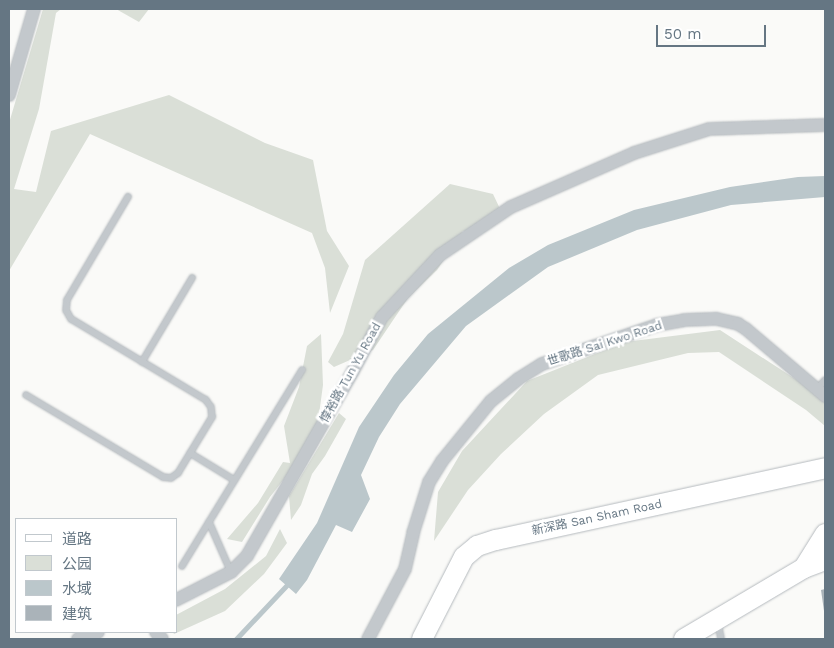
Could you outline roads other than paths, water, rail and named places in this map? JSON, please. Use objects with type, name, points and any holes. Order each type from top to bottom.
[{"type":"main road","name":"新深路 San Sham Road","points":[[422,639],[464,557],[477,546],[496,540],[825,468]]},
{"type":"main road","points":[[804,568],[825,534]]},
{"type":"main road","points":[[684,639],[719,630],[804,568],[825,560]]},
{"type":"street","points":[[9,95],[34,9]]},
{"type":"street","name":"惇裕路 Tun Yu Road","points":[[178,599],[232,572],[258,538],[382,317],[440,255],[511,207],[634,154],[709,129],[825,125]]},
{"type":"street","name":"世歌路 Sai Kwo Road","points":[[368,639],[405,569],[413,533],[429,482],[442,461],[491,401],[518,379],[542,364],[657,325],[708,318],[738,324],[823,388]]},
{"type":"street","points":[[78,639],[95,633]]},
{"type":"lane","points":[[26,395],[163,477],[170,478],[178,473],[212,417],[211,407],[206,400],[71,319],[66,310],[67,300],[128,197]]},
{"type":"lane","points":[[142,362],[192,278]]},
{"type":"lane","points":[[182,566],[302,370]]},
{"type":"lane","points":[[190,453],[234,480]]},
{"type":"lane","points":[[209,522],[232,572]]},
{"type":"water","points":[[825,176],[825,197],[731,205],[637,230],[548,267],[466,326],[400,404],[379,437],[361,475],[370,499],[352,532],[336,525],[307,580],[296,594],[279,579],[317,523],[359,427],[394,375],[428,334],[509,268],[548,245],[634,210],[730,187],[798,177]]},
{"type":"waterway","points":[[236,639],[286,586]]}]
